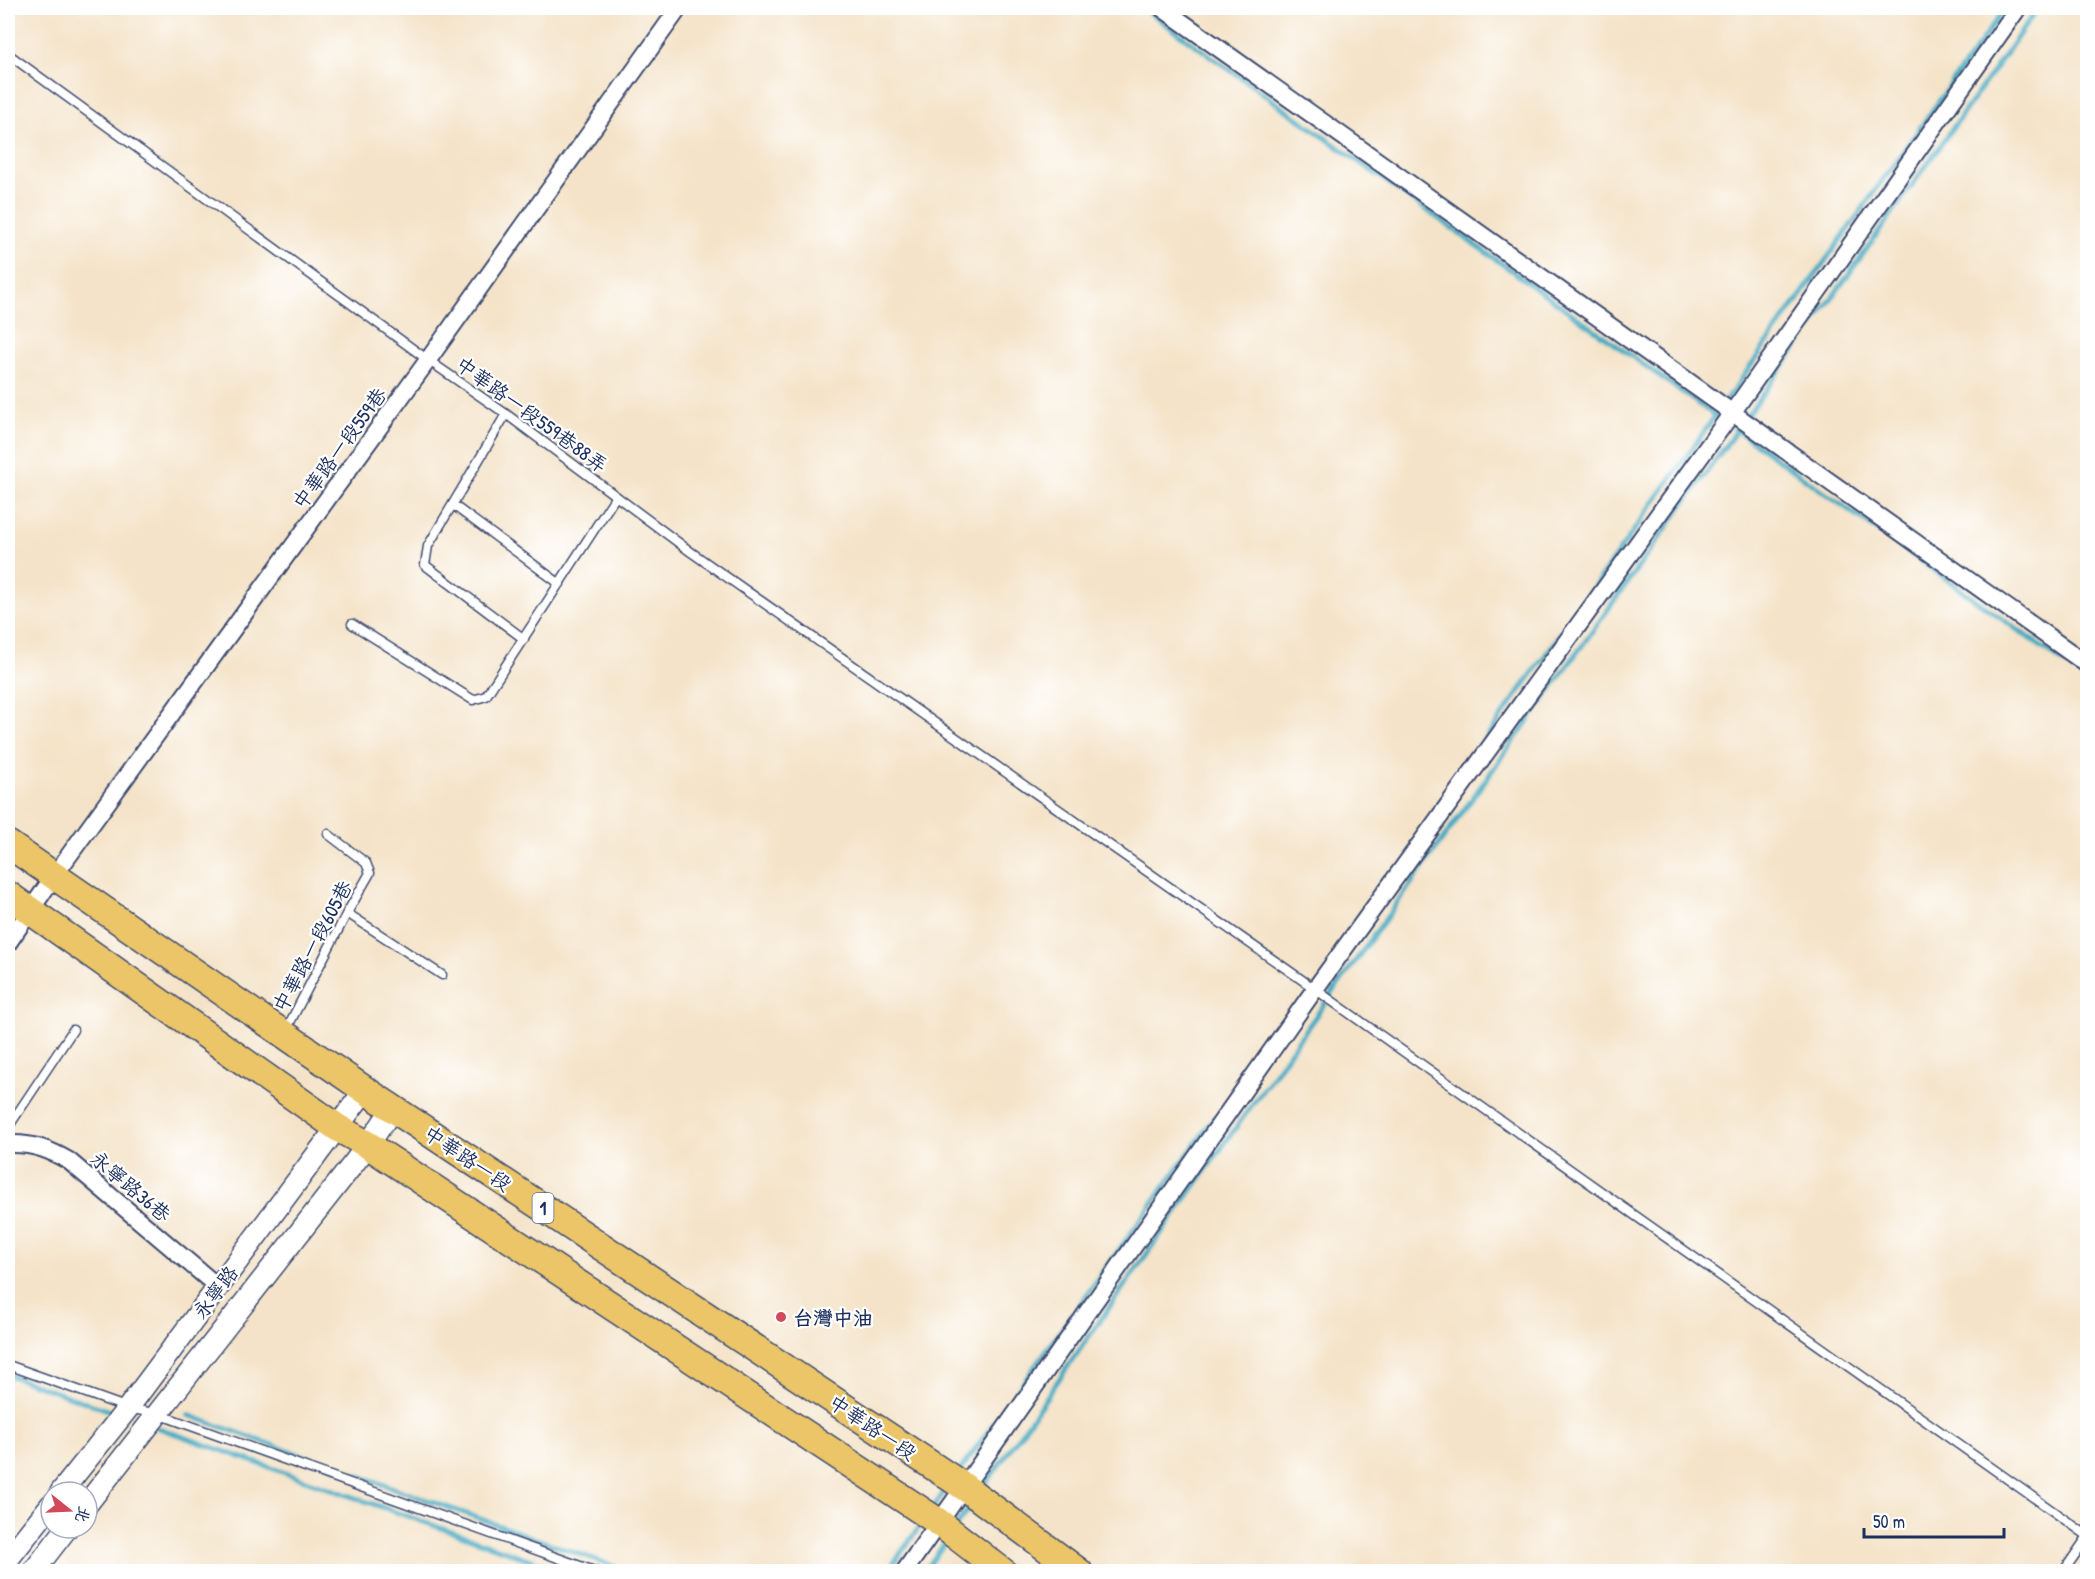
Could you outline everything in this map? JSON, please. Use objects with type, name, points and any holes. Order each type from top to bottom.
[{"type":"main road","name":"中華路一段","points":[[8,844],[365,1090],[963,1486],[1079,1572]]},
{"type":"main road","name":"1","points":[[8,895],[338,1128],[368,1145],[937,1521],[1003,1572]]},
{"type":"street","name":"中華路一段559巷","points":[[8,943],[679,8]]},
{"type":"street","points":[[1162,8],[2088,665]]},
{"type":"street","points":[[904,1572],[937,1521],[1315,989],[1732,413],[2018,8]]},
{"type":"street","name":"永寧路","points":[[71,1480],[128,1408],[365,1090]]},
{"type":"street","name":"永寧路","points":[[99,1488],[368,1145],[393,1108]]},
{"type":"street","name":"永寧路36巷","points":[[9,1141],[46,1148],[69,1161],[218,1287]]},
{"type":"street","points":[[8,1559],[39,1520]]},
{"type":"street","points":[[33,1572],[58,1540]]},
{"type":"lane","name":"中華路一段559巷88弄","points":[[8,54],[428,360],[506,414],[701,559],[1315,989],[2088,1536]]},
{"type":"lane","points":[[506,414],[428,546],[425,565],[524,639]]},
{"type":"lane","points":[[351,624],[473,700],[486,696],[616,496]]},
{"type":"lane","points":[[453,505],[560,584]]},
{"type":"lane","name":"中華路一段605巷","points":[[284,1035],[370,873],[366,863],[328,834]]},
{"type":"lane","points":[[347,913],[442,975]]},
{"type":"lane","points":[[9,1141],[9,1126],[73,1030]]},
{"type":"lane","points":[[8,1365],[128,1408],[158,1414],[597,1572]]},
{"type":"lane","points":[[2063,1572],[2088,1536]]},
{"type":"waterway","points":[[1143,8],[1717,417]]},
{"type":"waterway","points":[[1433,813],[2005,8]]},
{"type":"waterway","points":[[982,1489],[1240,1122],[2038,8]]},
{"type":"waterway","points":[[1735,429],[2088,680]]},
{"type":"waterway","points":[[958,1473],[1214,1118]]},
{"type":"waterway","points":[[8,1375],[116,1413]]},
{"type":"waterway","points":[[188,1415],[630,1572]]},
{"type":"waterway","points":[[153,1426],[565,1572]]},
{"type":"waterway","points":[[932,1509],[949,1485]]},
{"type":"waterway","points":[[956,1526],[973,1502]]},
{"type":"waterway","points":[[887,1572],[923,1522]]},
{"type":"waterway","points":[[924,1572],[948,1538]]},
{"type":"place","name":"台灣中油","points":[[781,1317]]}]
